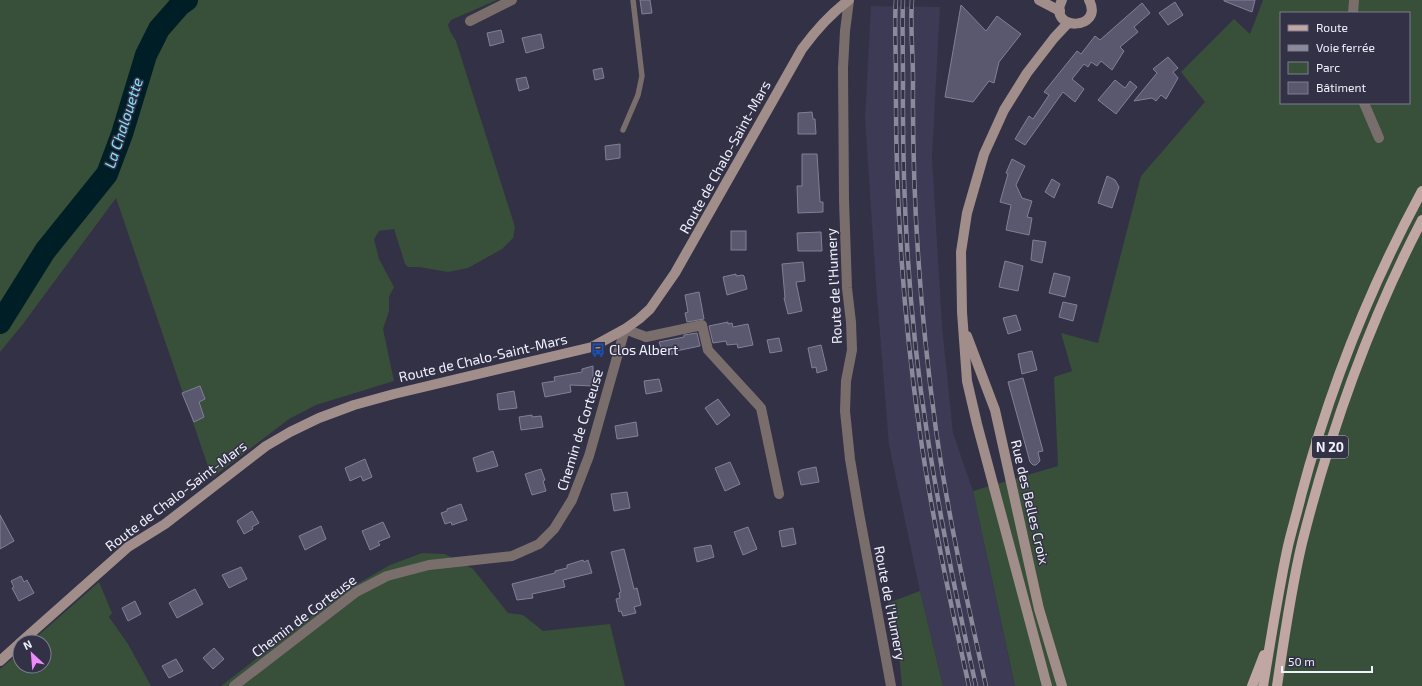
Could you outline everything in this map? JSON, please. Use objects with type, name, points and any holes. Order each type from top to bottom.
[{"type":"main road","name":"Route de Chalo-Saint-Mars","points":[[29,634],[128,547],[165,524],[266,446],[290,432],[319,418],[354,405],[394,394],[592,347],[625,329],[650,309],[675,273],[802,49],[819,26],[849,0]]},
{"type":"main road","points":[[1039,0],[1060,11]]},
{"type":"main road","points":[[1062,0],[1060,6],[1061,16],[1068,23],[1077,24],[1086,20],[1090,16],[1092,2]]},
{"type":"main road","name":"Rue des Belles Croix","points":[[1047,686],[977,424],[967,381],[962,312],[961,252],[967,213],[984,154],[1004,110],[1027,74],[1054,38],[1068,23]]},
{"type":"main road","name":"N 20","points":[[1263,686],[1289,545],[1313,453],[1337,381],[1367,304],[1402,228],[1422,191]]},
{"type":"main road","name":"N 20","points":[[1277,686],[1284,638],[1302,544],[1324,464],[1350,384],[1376,319],[1422,220]]},
{"type":"main road","name":"Rue des Belles Croix","points":[[963,326],[995,410],[1039,609],[1062,686]]},
{"type":"main road","points":[[967,381],[982,375]]},
{"type":"main road","points":[[1252,686],[1272,632]]},
{"type":"main road","name":"Route de Chalo-Saint-Mars","points":[[0,661],[12,650]]},
{"type":"street","points":[[470,21],[512,0]]},
{"type":"street","name":"Route de l'Humery","points":[[849,0],[845,31],[843,76],[844,200],[846,280],[852,322],[852,350],[846,381],[845,411],[850,459],[859,513],[891,686]]},
{"type":"street","points":[[1353,12],[1354,0]]},
{"type":"street","points":[[1364,104],[1379,138]]},
{"type":"street","points":[[625,329],[646,337],[702,325],[708,350],[761,408],[779,494]]},
{"type":"street","name":"Chemin de Corteuse","points":[[234,686],[356,592],[387,576],[429,565],[512,556],[539,544],[554,529],[572,500],[589,456],[625,329]]},
{"type":"lane","points":[[623,130],[638,96],[642,76],[633,0]]},
{"type":"shaded area","points":[[871,6],[940,7],[932,157],[942,326],[953,433],[973,491],[1015,686],[943,686],[920,591],[889,445],[865,118]]},
{"type":"green space","points":[[0,0],[497,0],[451,20],[448,25],[456,41],[515,227],[513,238],[502,249],[468,268],[448,272],[419,267],[408,267],[405,264],[394,229],[379,231],[374,239],[379,259],[394,287],[389,297],[389,311],[383,329],[394,381],[316,405],[289,419],[212,478],[116,198],[23,324],[0,352]]},
{"type":"green space","points":[[1263,0],[1422,0],[1422,686],[1015,686],[973,491],[1058,466],[1054,377],[1072,371],[1061,333],[1098,343],[1141,176],[1205,102],[1181,72],[1234,19],[1250,34]]},
{"type":"green space","points":[[422,553],[445,554],[473,569],[508,613],[523,615],[543,631],[610,624],[625,686],[221,686],[340,594],[390,565]]},
{"type":"green space","points":[[99,582],[112,613],[109,617],[128,644],[151,686],[0,686],[0,669],[12,659],[12,674],[52,674],[52,634],[40,634]]},
{"type":"green space","points":[[920,591],[943,686],[902,686],[897,634],[888,603]]},
{"type":"building","points":[[640,0],[650,0],[652,13],[642,14]]},
{"type":"building","points":[[1224,0],[1255,0],[1252,12]]},
{"type":"building","points":[[1175,2],[1183,15],[1168,25],[1159,13]]},
{"type":"building","points":[[1142,3],[1150,13],[1134,27],[1138,32],[1120,47],[1124,51],[1112,70],[1101,61],[1097,66],[1091,62],[1088,67],[1084,64],[1072,79],[1084,89],[1075,102],[1063,92],[1025,145],[1015,139],[1029,116],[1033,119],[1049,95],[1044,92],[1077,51],[1081,54],[1095,36],[1100,40]]},
{"type":"building","points":[[961,5],[986,31],[997,16],[1021,34],[999,62],[994,83],[989,81],[973,102],[945,97]]},
{"type":"building","points":[[501,30],[504,42],[490,46],[487,33]]},
{"type":"building","points":[[541,34],[544,48],[526,53],[522,38]]},
{"type":"building","points":[[1168,57],[1178,68],[1173,72],[1178,78],[1166,99],[1161,95],[1156,101],[1152,98],[1134,101],[1157,73],[1153,69]]},
{"type":"building","points":[[602,68],[604,78],[595,80],[593,70]]},
{"type":"building","points":[[526,77],[529,88],[519,91],[516,79]]},
{"type":"building","points":[[1115,80],[1125,88],[1130,81],[1137,87],[1116,114],[1098,100]]},
{"type":"building","points":[[812,112],[813,119],[815,119],[816,134],[798,134],[798,113]]},
{"type":"building","points":[[620,144],[620,158],[606,160],[605,146]]},
{"type":"building","points":[[802,154],[817,154],[820,202],[823,202],[823,212],[798,213],[797,186],[802,186]]},
{"type":"building","points":[[1012,159],[1025,166],[1016,185],[1022,198],[1032,201],[1027,217],[1032,218],[1029,235],[1006,230],[1011,205],[1000,202],[1008,174],[1006,173]]},
{"type":"building","points":[[1107,176],[1115,180],[1119,187],[1112,208],[1098,203]]},
{"type":"building","points":[[1052,179],[1060,184],[1054,198],[1045,192]]},
{"type":"building","points":[[731,231],[746,231],[746,250],[731,250]]},
{"type":"building","points":[[821,232],[822,251],[798,251],[797,233]]},
{"type":"building","points":[[1033,240],[1046,242],[1042,263],[1031,260]]},
{"type":"building","points":[[1005,261],[1023,266],[1018,291],[999,287]]},
{"type":"building","points":[[803,262],[805,281],[796,282],[802,311],[788,314],[784,298],[782,264]]},
{"type":"building","points":[[1054,273],[1070,277],[1065,297],[1049,293]]},
{"type":"building","points":[[736,274],[736,276],[744,276],[747,289],[727,295],[723,277]]},
{"type":"building","points":[[699,292],[704,319],[687,322],[685,313],[688,312],[685,295]]},
{"type":"building","points":[[1063,302],[1077,305],[1073,321],[1059,317]]},
{"type":"building","points":[[1016,315],[1021,330],[1008,334],[1003,318]]},
{"type":"building","points":[[728,322],[728,324],[732,323],[733,327],[748,324],[753,345],[738,348],[737,344],[727,345],[726,341],[713,343],[709,326]]},
{"type":"building","points":[[697,333],[700,346],[676,351],[677,353],[664,356],[659,342]]},
{"type":"building","points":[[779,338],[782,351],[770,353],[767,340]]},
{"type":"building","points":[[821,345],[827,370],[817,373],[816,367],[812,368],[808,348]]},
{"type":"building","points":[[1032,351],[1037,370],[1022,374],[1018,354]]},
{"type":"building","points":[[593,366],[593,386],[570,385],[571,392],[545,397],[542,383],[555,381],[554,377],[582,372],[582,369]]},
{"type":"building","points":[[1023,378],[1043,451],[1038,452],[1040,461],[1036,465],[1033,465],[1030,462],[1008,382]]},
{"type":"building","points":[[659,379],[662,391],[646,394],[644,381]]},
{"type":"building","points":[[200,386],[205,399],[199,402],[204,417],[194,422],[182,393]]},
{"type":"building","points":[[514,391],[517,408],[499,410],[497,394]]},
{"type":"building","points":[[718,399],[730,415],[717,425],[705,408]]},
{"type":"building","points":[[532,415],[532,417],[541,416],[543,427],[521,430],[519,417]]},
{"type":"building","points":[[636,422],[638,436],[617,439],[615,426]]},
{"type":"building","points":[[493,451],[498,466],[477,472],[473,458]]},
{"type":"building","points":[[365,459],[372,477],[363,481],[361,476],[350,481],[345,468]]},
{"type":"building","points":[[730,462],[740,484],[725,491],[715,468]]},
{"type":"building","points":[[816,467],[819,482],[801,485],[798,472]]},
{"type":"building","points":[[541,469],[545,480],[543,481],[546,491],[532,495],[525,474]]},
{"type":"building","points":[[627,492],[630,508],[614,511],[611,494]]},
{"type":"building","points":[[461,504],[467,520],[452,525],[451,522],[445,524],[441,513]]},
{"type":"building","points":[[252,511],[259,523],[252,527],[253,529],[244,534],[237,521]]},
{"type":"building","points":[[0,515],[14,541],[0,549]]},
{"type":"building","points":[[383,522],[390,537],[378,542],[380,545],[370,550],[362,531]]},
{"type":"building","points":[[321,526],[326,539],[305,550],[299,536]]},
{"type":"building","points":[[748,527],[757,549],[743,555],[734,532]]},
{"type":"building","points":[[793,528],[796,544],[782,547],[779,531]]},
{"type":"building","points":[[711,545],[714,557],[697,562],[694,548]]},
{"type":"building","points":[[624,549],[634,589],[637,588],[641,605],[634,607],[636,613],[623,616],[621,611],[619,612],[616,599],[620,598],[619,593],[621,592],[611,552]]},
{"type":"building","points":[[583,560],[584,562],[588,560],[592,573],[563,580],[565,587],[532,594],[533,598],[517,600],[512,584],[555,573],[555,571],[567,568],[567,565]]},
{"type":"building","points":[[241,567],[247,579],[229,588],[222,575]]},
{"type":"building","points":[[21,576],[24,582],[27,580],[34,593],[19,601],[12,588],[14,587],[11,581]]},
{"type":"building","points":[[195,589],[203,604],[177,618],[169,603]]},
{"type":"building","points":[[135,601],[141,614],[128,621],[122,608]]},
{"type":"building","points":[[214,648],[224,659],[213,669],[203,658]]},
{"type":"building","points":[[176,659],[183,671],[169,678],[162,666]]},
{"type":"waterway","name":"La Chalouette","points":[[0,323],[45,251],[107,174],[122,134],[146,55],[159,29],[180,5],[187,0]]},
{"type":"railway","points":[[896,0],[897,166],[901,255],[909,344],[920,433],[930,497],[948,591],[969,686]]},
{"type":"railway","points":[[903,0],[905,215],[911,303],[921,390],[937,497],[976,686]]},
{"type":"railway","points":[[912,0],[911,20],[914,168],[918,255],[930,386],[946,494],[986,686]]},
{"type":"place","name":"Clos Albert","points":[[598,350]]}]
